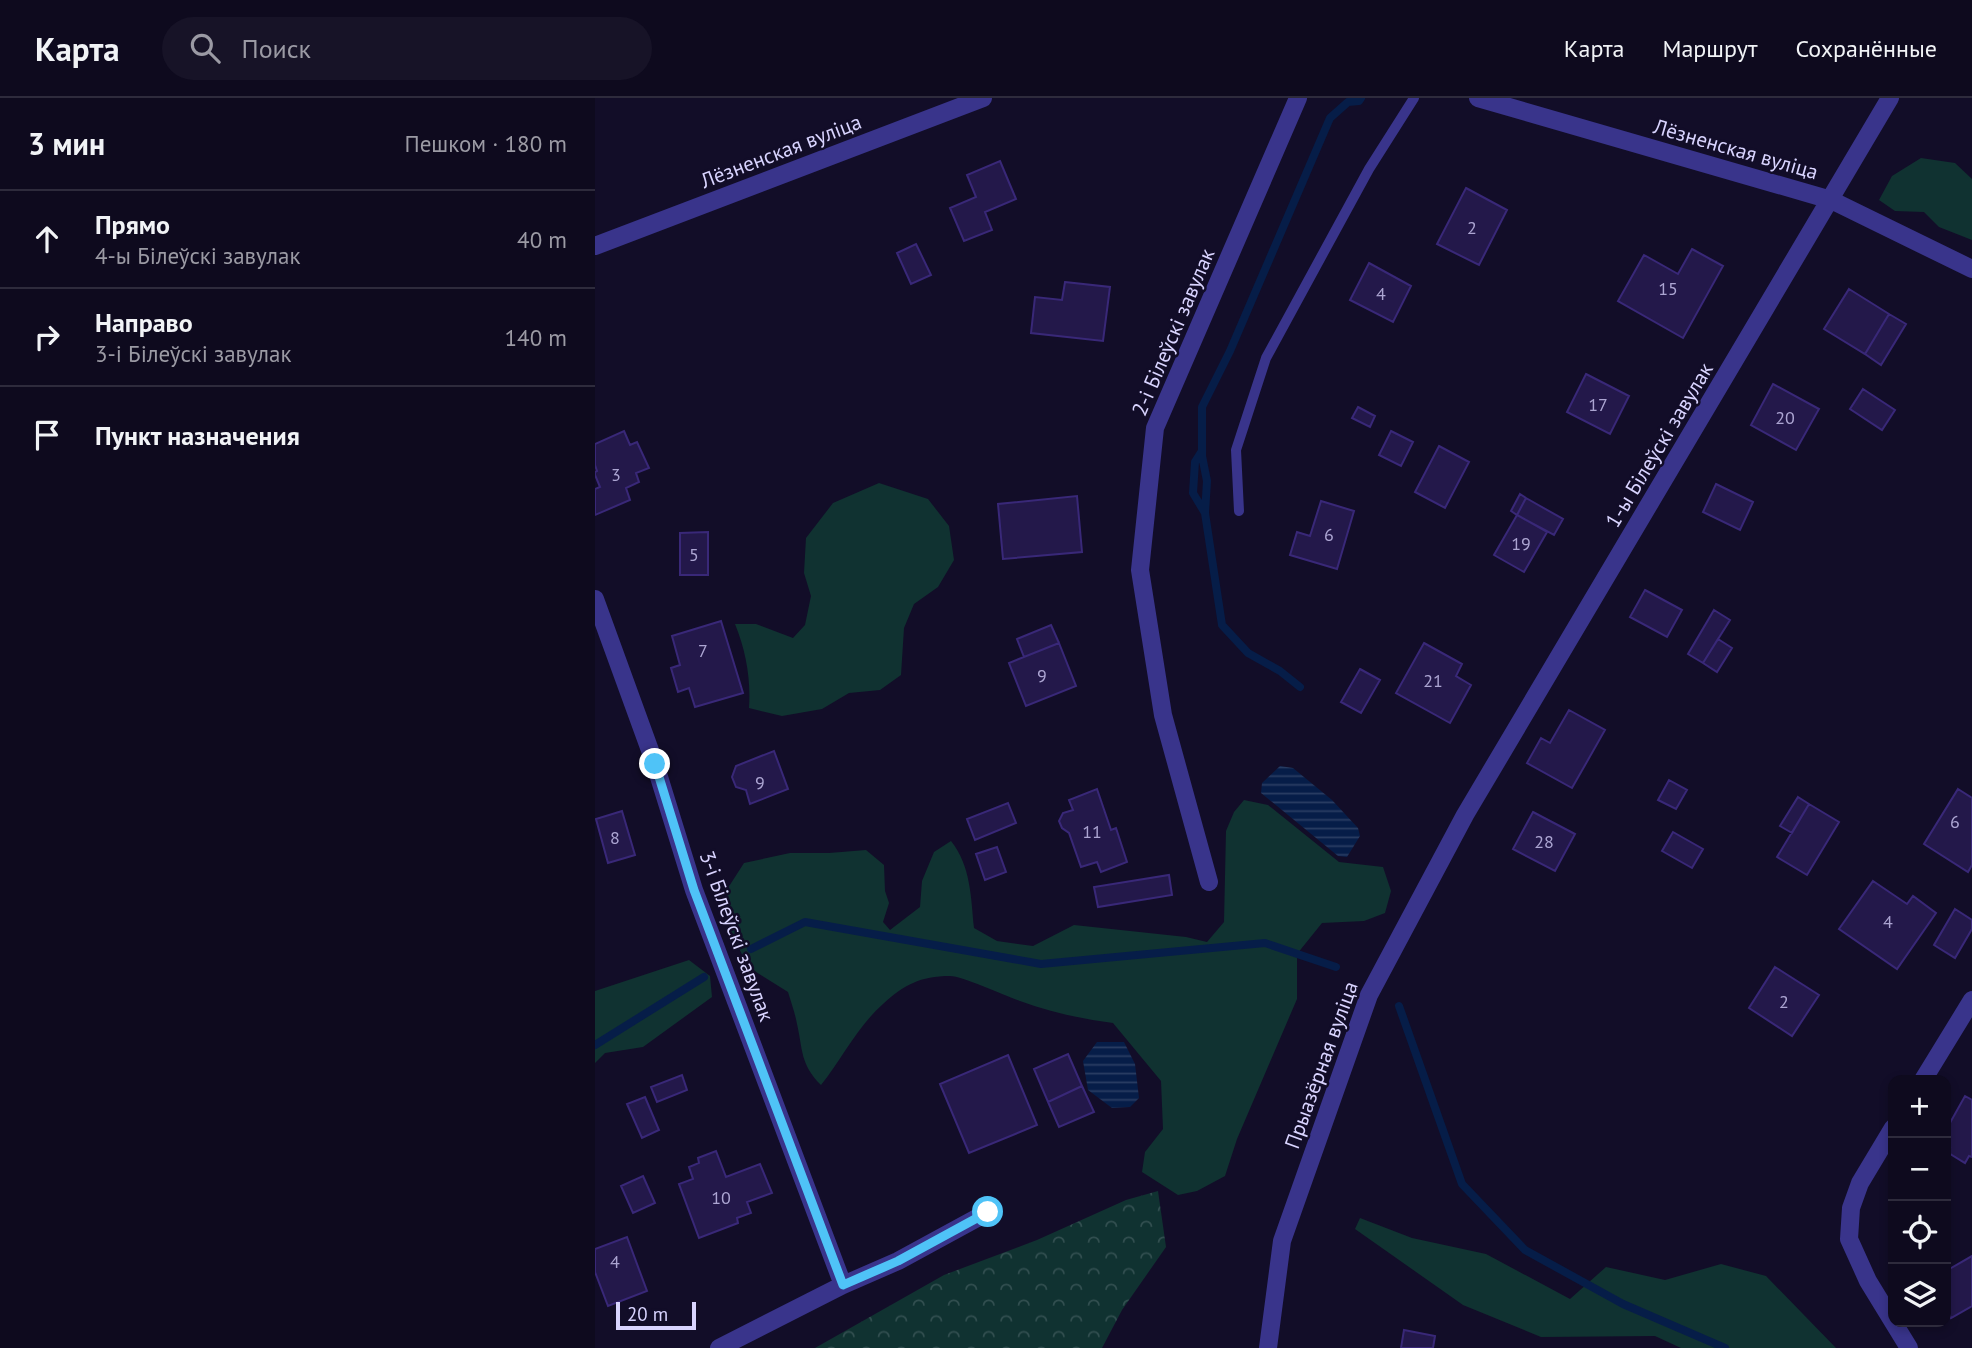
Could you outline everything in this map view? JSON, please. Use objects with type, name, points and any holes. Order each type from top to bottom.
[{"type":"street","name":"Лёзненская вуліца","points":[[595,246],[983,98]]},
{"type":"street","name":"2-і Білеўскі завулак","points":[[1209,882],[1163,715],[1140,570],[1155,428],[1298,98]]},
{"type":"street","name":"Лёзненская вуліца","points":[[1478,98],[1831,200],[1972,269]]},
{"type":"street","name":"1-ы Білеўскі завулак","points":[[1465,815],[1890,98]]},
{"type":"street","name":"3-і Білеўскі завулак","points":[[595,599],[655,764],[694,890],[843,1285]]},
{"type":"street","name":"Прыазёрная вуліца","points":[[1268,1348],[1282,1241],[1369,995],[1465,815]]},
{"type":"street","points":[[1926,1075],[1972,1000]]},
{"type":"street","points":[[1888,1136],[1860,1183],[1851,1208],[1849,1240],[1868,1281],[1909,1348]]},
{"type":"street","points":[[719,1348],[843,1285],[898,1261],[988,1212]]},
{"type":"lane","points":[[1239,512],[1236,450],[1266,358],[1369,169],[1414,98]]},
{"type":"green space","points":[[1921,158],[1955,163],[1972,179],[1972,240],[1939,227],[1924,212],[1895,211],[1879,200],[1892,176]]},
{"type":"green space","points":[[879,483],[928,499],[949,526],[954,560],[938,587],[914,604],[904,628],[901,675],[880,690],[849,693],[822,709],[782,716],[749,708],[747,665],[735,624],[756,624],[793,638],[805,625],[811,596],[804,573],[806,538],[833,503]]},
{"type":"green space","points":[[1244,800],[1268,805],[1339,862],[1383,867],[1391,891],[1385,913],[1364,921],[1322,923],[1297,954],[1297,999],[1237,1139],[1225,1176],[1197,1191],[1178,1195],[1142,1172],[1145,1152],[1163,1129],[1161,1081],[1113,1023],[1043,1009],[956,977],[930,978],[906,987],[874,1013],[821,1085],[806,1063],[788,992],[748,967],[725,919],[726,891],[744,863],[790,853],[866,850],[884,865],[885,891],[889,903],[883,922],[890,930],[920,907],[922,881],[934,852],[951,841],[966,872],[974,928],[997,941],[1033,946],[1074,925],[1186,937],[1207,942],[1224,922],[1226,831],[1234,812]]},
{"type":"green space","points":[[689,960],[710,976],[712,997],[643,1047],[605,1053],[595,1063],[595,991]]},
{"type":"green space","points":[[1158,1191],[1166,1247],[1122,1310],[1102,1348],[815,1348],[944,1275],[1037,1240],[1126,1200]]},
{"type":"green space","points":[[1360,1218],[1412,1238],[1486,1254],[1570,1299],[1606,1267],[1665,1280],[1721,1264],[1766,1276],[1836,1348],[1681,1348],[1655,1336],[1541,1337],[1463,1305],[1355,1229]]},
{"type":"water","points":[[1280,766],[1293,768],[1332,800],[1358,828],[1360,836],[1347,857],[1338,856],[1261,793],[1262,783]]},
{"type":"water","points":[[1097,1042],[1124,1042],[1135,1064],[1139,1098],[1130,1107],[1112,1108],[1088,1090],[1083,1061]]},
{"type":"building","points":[[1000,161],[1016,199],[985,212],[992,230],[964,241],[950,208],[976,197],[967,175]]},
{"type":"building","points":[[1466,188],[1507,210],[1479,265],[1437,244]]},
{"type":"building","points":[[916,244],[931,275],[911,284],[897,253]]},
{"type":"building","points":[[1692,249],[1723,266],[1683,338],[1618,301],[1644,255],[1678,274]]},
{"type":"building","points":[[1369,263],[1411,286],[1393,322],[1350,300]]},
{"type":"building","points":[[1065,282],[1110,287],[1103,341],[1031,333],[1035,297],[1062,300]]},
{"type":"building","points":[[1849,289],[1889,314],[1865,354],[1824,329]]},
{"type":"building","points":[[1889,314],[1906,324],[1881,365],[1865,354]]},
{"type":"building","points":[[1586,374],[1629,396],[1610,434],[1567,412]]},
{"type":"building","points":[[1773,384],[1819,409],[1796,450],[1751,425]]},
{"type":"building","points":[[1863,389],[1895,410],[1882,430],[1850,409]]},
{"type":"building","points":[[1358,407],[1375,416],[1370,427],[1352,418]]},
{"type":"building","points":[[624,431],[630,445],[637,442],[649,468],[636,473],[639,482],[626,488],[630,500],[595,515],[595,489],[600,487],[595,475],[595,444]]},
{"type":"building","points":[[1391,431],[1413,442],[1401,466],[1379,455]]},
{"type":"building","points":[[1439,446],[1469,462],[1445,508],[1415,492]]},
{"type":"building","points":[[1716,484],[1753,502],[1740,530],[1703,512]]},
{"type":"building","points":[[1520,494],[1526,498],[1517,515],[1511,511]]},
{"type":"building","points":[[1077,496],[1082,552],[1003,559],[998,504]]},
{"type":"building","points":[[1526,498],[1563,519],[1554,535],[1517,515]]},
{"type":"building","points":[[1321,501],[1354,511],[1337,569],[1290,555],[1297,532],[1310,536]]},
{"type":"building","points":[[1517,515],[1547,532],[1524,572],[1494,555]]},
{"type":"building","points":[[708,532],[708,575],[680,575],[680,533]]},
{"type":"building","points":[[1645,590],[1682,610],[1667,637],[1630,617]]},
{"type":"building","points":[[1714,610],[1730,620],[1703,663],[1688,654]]},
{"type":"building","points":[[721,621],[743,693],[695,707],[689,688],[678,692],[671,668],[680,665],[672,636]]},
{"type":"building","points":[[1051,625],[1059,643],[1024,657],[1017,639]]},
{"type":"building","points":[[1718,639],[1732,648],[1717,672],[1703,663]]},
{"type":"building","points":[[1059,643],[1076,686],[1026,706],[1009,663]]},
{"type":"building","points":[[1424,643],[1462,664],[1456,676],[1471,685],[1450,723],[1396,693]]},
{"type":"building","points":[[1360,669],[1380,680],[1361,713],[1341,702]]},
{"type":"building","points":[[1569,710],[1605,730],[1572,788],[1527,763],[1541,738],[1550,743]]},
{"type":"building","points":[[774,751],[788,789],[750,804],[746,790],[736,787],[732,777],[736,766]]},
{"type":"building","points":[[1669,780],[1687,790],[1676,809],[1658,800]]},
{"type":"building","points":[[1097,789],[1111,830],[1116,828],[1127,862],[1101,872],[1097,862],[1081,867],[1069,833],[1062,828],[1059,821],[1063,813],[1073,810],[1069,800]]},
{"type":"building","points":[[1958,789],[1972,798],[1972,865],[1968,872],[1924,844]]},
{"type":"building","points":[[1798,797],[1809,804],[1792,833],[1780,826]]},
{"type":"building","points":[[1008,803],[1016,823],[975,840],[967,819]]},
{"type":"building","points":[[1809,804],[1839,822],[1807,875],[1777,857]]},
{"type":"building","points":[[622,811],[635,855],[608,863],[596,819]]},
{"type":"building","points":[[1533,812],[1575,834],[1555,871],[1513,849]]},
{"type":"building","points":[[1673,832],[1703,849],[1692,868],[1662,851]]},
{"type":"building","points":[[997,847],[1006,872],[985,880],[976,854]]},
{"type":"building","points":[[1169,875],[1172,895],[1098,907],[1094,887]]},
{"type":"building","points":[[1873,881],[1907,904],[1913,896],[1936,913],[1897,969],[1839,929]]},
{"type":"building","points":[[1955,909],[1972,920],[1972,929],[1955,958],[1934,945]]},
{"type":"building","points":[[1775,967],[1819,995],[1792,1036],[1749,1008]]},
{"type":"building","points":[[1068,1054],[1082,1086],[1048,1102],[1034,1069]]},
{"type":"building","points":[[1008,1055],[1037,1125],[969,1153],[940,1084]]},
{"type":"building","points":[[682,1075],[687,1090],[657,1102],[651,1087]]},
{"type":"building","points":[[1082,1086],[1094,1112],[1059,1127],[1048,1102]]},
{"type":"building","points":[[1965,1096],[1972,1100],[1972,1157],[1969,1156],[1965,1163],[1951,1154],[1951,1121]]},
{"type":"building","points":[[645,1097],[659,1130],[642,1138],[627,1104]]},
{"type":"building","points":[[716,1151],[726,1177],[760,1164],[772,1193],[747,1202],[751,1213],[737,1218],[738,1223],[699,1238],[679,1184],[693,1179],[689,1167],[699,1163],[698,1158]]},
{"type":"building","points":[[643,1176],[655,1203],[633,1213],[621,1186]]},
{"type":"building","points":[[627,1237],[647,1291],[608,1306],[595,1272],[595,1249]]},
{"type":"building","points":[[1972,1256],[1972,1306],[1951,1318],[1951,1268]]},
{"type":"building","points":[[1404,1330],[1435,1336],[1433,1348],[1401,1348]]},
{"type":"waterway","points":[[1300,687],[1280,671],[1248,653],[1222,625],[1205,513],[1207,481],[1202,456],[1202,407],[1230,351],[1330,118],[1348,102],[1359,101],[1361,98]]},
{"type":"waterway","points":[[1202,451],[1195,462],[1193,493],[1205,513]]},
{"type":"waterway","points":[[751,949],[805,922],[1041,964],[1265,943],[1336,967]]},
{"type":"waterway","points":[[595,1045],[704,977]]},
{"type":"waterway","points":[[1399,1006],[1462,1184],[1525,1250],[1623,1304],[1725,1348]]},
{"type":"route","points":[[655,764],[694,890],[843,1285],[898,1261],[988,1212]]}]
